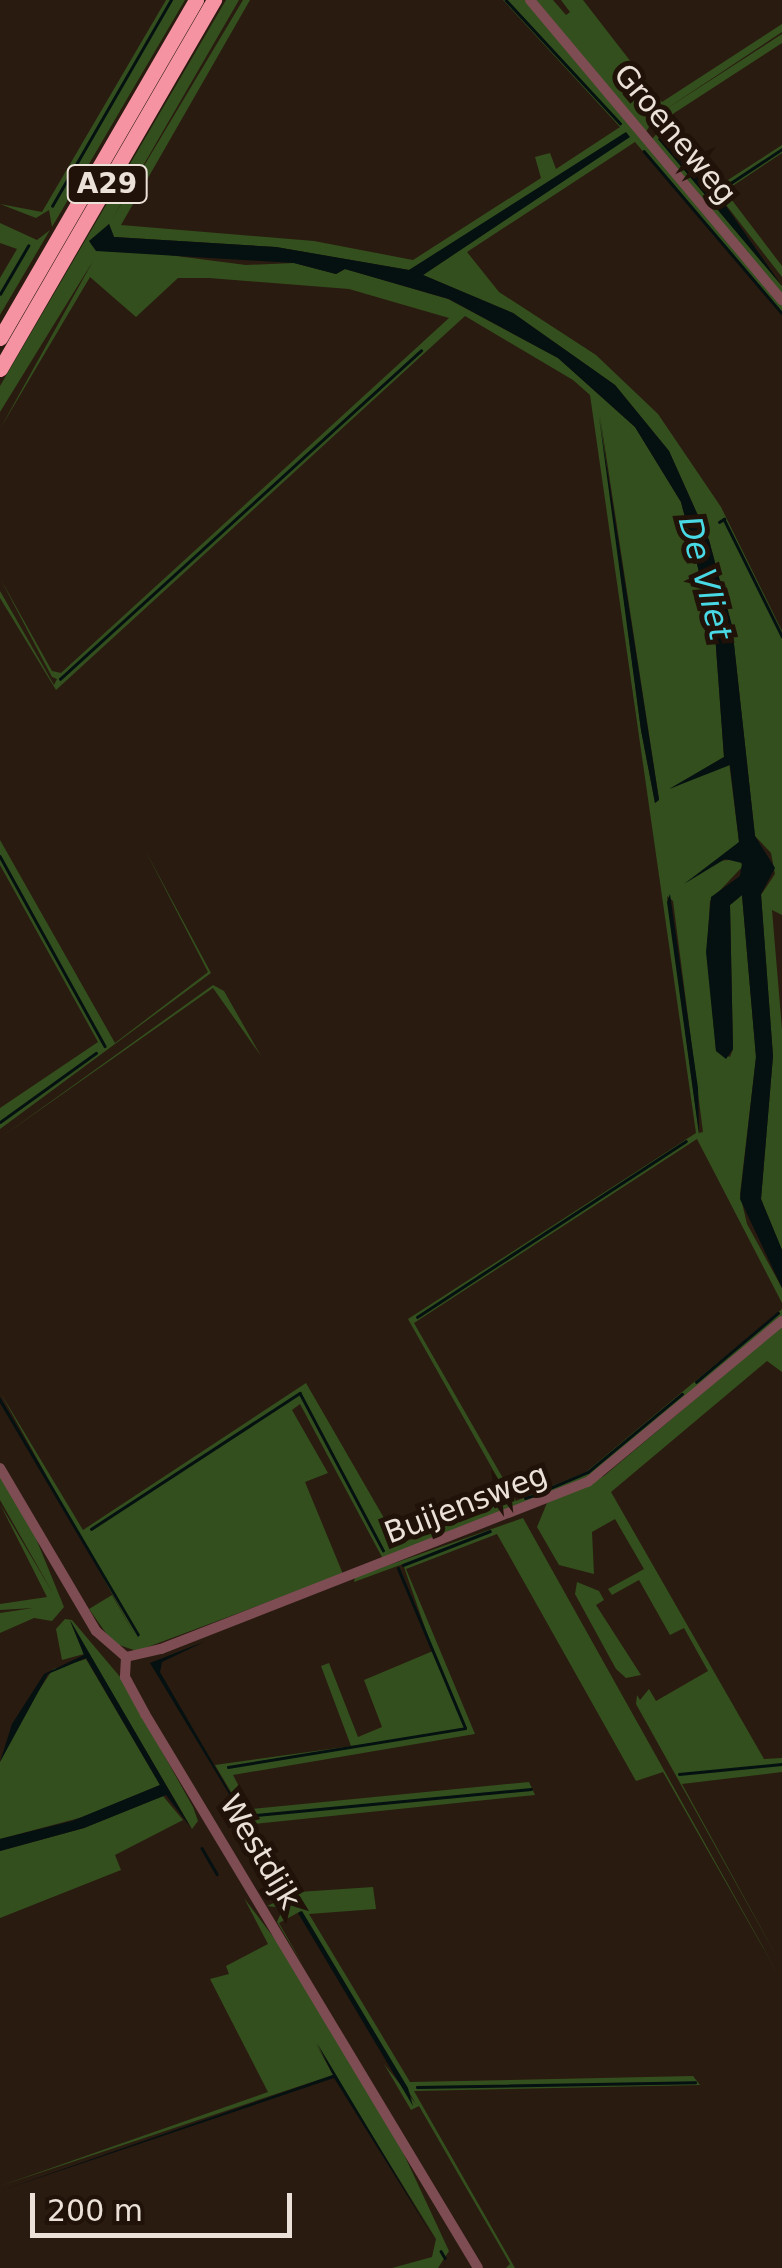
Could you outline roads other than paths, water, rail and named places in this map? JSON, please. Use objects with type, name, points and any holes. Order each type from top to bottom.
[{"type":"highway","name":"A29","points":[[0,338],[196,0]]},
{"type":"highway","name":"A29","points":[[0,369],[214,0]]},
{"type":"street","name":"Groeneweg","points":[[530,0],[782,300]]},
{"type":"street","name":"Buijensweg","points":[[126,1657],[161,1649],[588,1482],[782,1322]]},
{"type":"street","points":[[0,1468],[96,1631],[126,1657]]},
{"type":"street","name":"Westdijk","points":[[126,1657],[125,1678],[144,1714],[478,2268]]},
{"type":"water","name":"De Vliet","points":[[626,132],[630,137],[423,275],[513,313],[615,385],[669,451],[709,540],[732,626],[755,836],[775,868],[761,894],[773,1056],[761,1199],[782,1250],[782,1288],[740,1199],[756,1057],[742,895],[730,905],[733,1049],[726,1059],[716,1051],[706,952],[711,897],[740,876],[742,863],[725,859],[684,884],[739,842],[730,765],[669,789],[724,757],[715,634],[681,502],[635,427],[558,358],[449,299],[345,269],[336,274],[294,263],[96,251],[89,241],[109,224],[114,237],[276,247],[409,270]]},
{"type":"water","points":[[662,136],[716,192],[782,286],[658,139]]},
{"type":"water","points":[[599,417],[659,800],[655,803],[641,730]]},
{"type":"water","points":[[670,894],[698,1088],[699,1134],[667,902]]},
{"type":"water","points":[[0,1397],[140,1635],[138,1637],[0,1403]]},
{"type":"water","points":[[70,1620],[191,1828],[166,1795],[84,1828],[0,1851],[0,1839],[72,1821],[160,1785],[86,1658],[48,1674],[0,1762],[12,1724],[44,1674],[84,1655]]},
{"type":"water","points":[[206,1641],[162,1662],[160,1672],[291,1897],[150,1663]]},
{"type":"water","points":[[302,1911],[408,2088],[413,2106],[298,1913]]},
{"type":"water","points":[[317,2043],[435,2240],[334,2078],[0,2191],[333,2075]]},
{"type":"waterway","points":[[52,206],[171,0]]},
{"type":"waterway","points":[[506,0],[620,123]]},
{"type":"waterway","points":[[717,192],[782,149]]},
{"type":"waterway","points":[[644,151],[782,313]]},
{"type":"waterway","points":[[0,294],[28,246]]},
{"type":"waterway","points":[[60,679],[421,350]]},
{"type":"waterway","name":"De Vliet","points":[[719,522],[724,519],[782,636]]},
{"type":"waterway","points":[[0,856],[105,1046]]},
{"type":"waterway","points":[[0,1122],[96,1053]]},
{"type":"waterway","points":[[417,1317],[686,1141]]},
{"type":"waterway","points":[[696,1382],[778,1313]]},
{"type":"waterway","points":[[91,1529],[300,1393],[383,1550]]},
{"type":"waterway","points":[[548,1489],[588,1472],[682,1394]]},
{"type":"waterway","points":[[525,1498],[535,1495]]},
{"type":"waterway","points":[[403,1565],[490,1531]]},
{"type":"waterway","points":[[228,1767],[465,1728],[398,1569]]},
{"type":"waterway","points":[[679,1774],[782,1764]]},
{"type":"waterway","points":[[256,1815],[531,1789]]},
{"type":"waterway","points":[[202,1848],[217,1874]]},
{"type":"waterway","points":[[417,2087],[695,2082]]},
{"type":"waterway","points":[[441,2251],[445,2258]]}]
